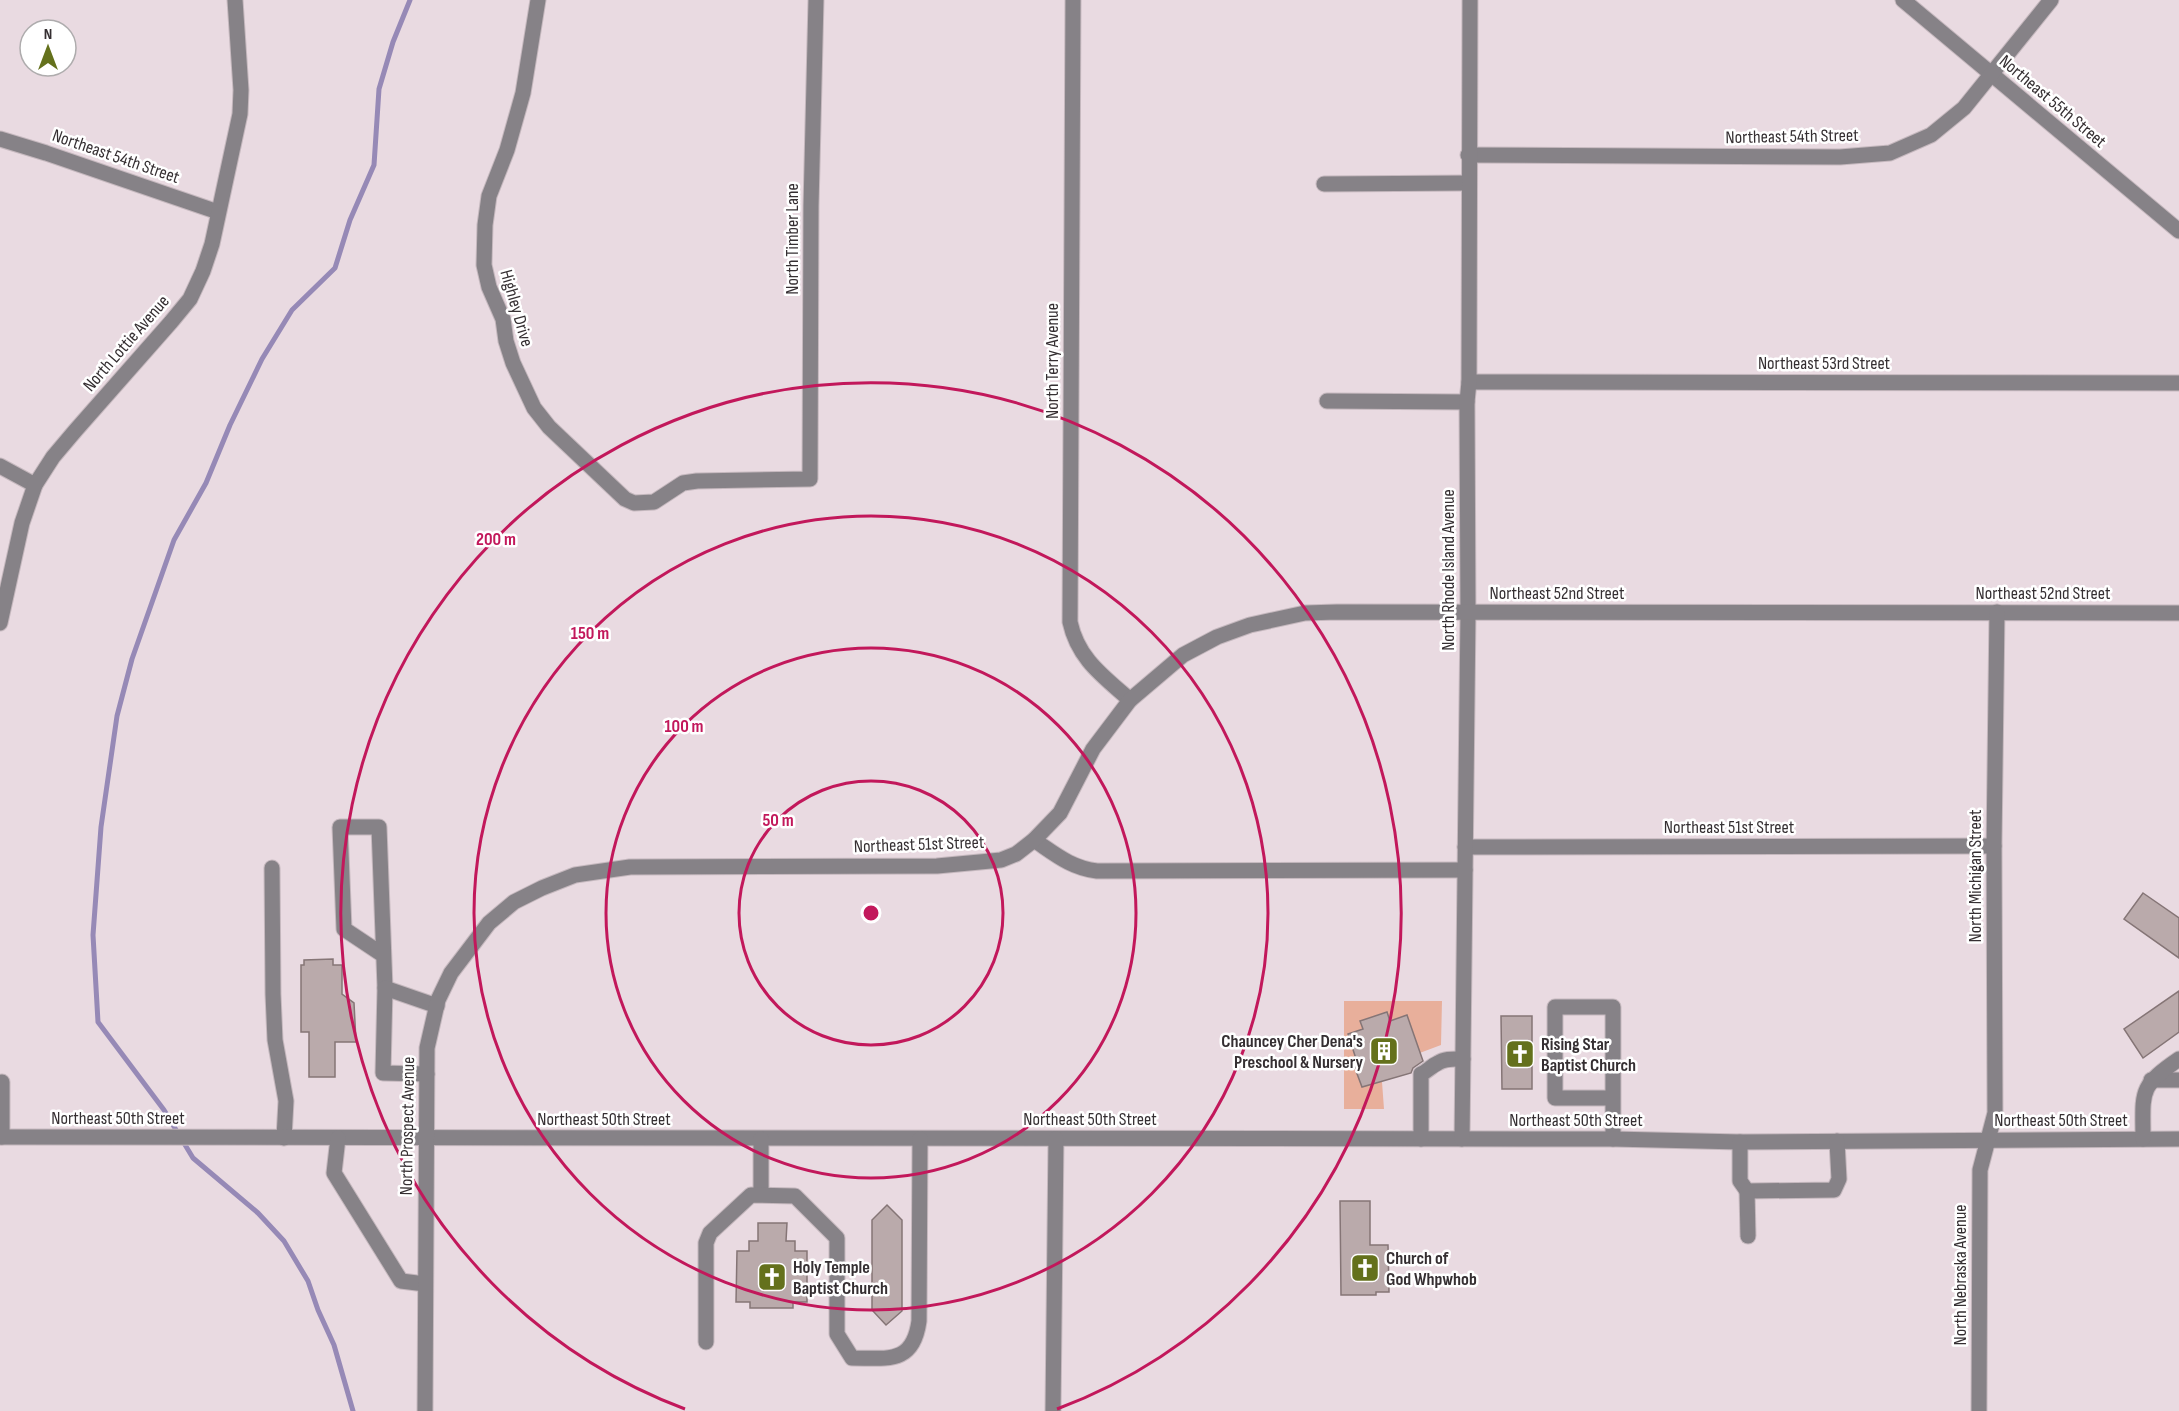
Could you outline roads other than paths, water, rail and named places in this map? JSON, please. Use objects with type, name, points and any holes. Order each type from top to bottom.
[{"type":"street","name":"North Lottie Avenue","points":[[0,623],[22,522],[35,485],[60,448],[190,298],[203,271],[212,244],[240,114],[241,90],[235,0]]},
{"type":"street","name":"Highley Drive","points":[[538,0],[518,116],[489,196],[484,247],[491,294],[503,320],[506,342],[513,363],[534,408],[549,427],[617,494],[634,503],[654,502],[683,483],[697,481],[810,479]]},
{"type":"street","name":"North Timber Lane","points":[[810,479],[811,206],[816,0]]},
{"type":"street","name":"North Terry Avenue","points":[[1073,0],[1070,622],[1080,652],[1130,700]]},
{"type":"street","name":"North Rhode Island Avenue","points":[[1462,1139],[1468,613],[1470,0]]},
{"type":"street","name":"Northeast 55th Street","points":[[1903,0],[2179,231]]},
{"type":"street","name":"Northeast 54th Street","points":[[1468,155],[1840,158],[1890,153],[1931,135],[1964,108],[2052,0]]},
{"type":"street","name":"Northeast 54th Street","points":[[0,139],[218,212]]},
{"type":"street","points":[[1324,184],[1468,183]]},
{"type":"street","name":"Northeast 53rd Street","points":[[1469,382],[2179,383]]},
{"type":"street","points":[[1327,401],[1467,402]]},
{"type":"street","points":[[0,466],[35,485]]},
{"type":"street","name":"Northeast 52nd Street","points":[[1034,840],[1060,813],[1097,743],[1130,700],[1183,655],[1218,637],[1278,617],[1337,612],[2179,613]]},
{"type":"street","name":"North Michigan Street","points":[[1988,1140],[1995,1113],[1994,846],[1997,612]]},
{"type":"street","points":[[383,956],[344,929],[340,827],[379,827],[384,988],[383,1073],[427,1074]]},
{"type":"street","points":[[1034,840],[1069,864],[1081,869],[1097,871],[1465,870]]},
{"type":"street","name":"Northeast 51st Street","points":[[542,888],[575,876],[630,867],[937,866],[1001,860],[1016,854],[1034,840]]},
{"type":"street","name":"Northeast 51st Street","points":[[1465,847],[1994,846]]},
{"type":"street","points":[[272,868],[275,1040],[286,1101],[284,1138]]},
{"type":"street","name":"North Prospect Avenue","points":[[425,1411],[427,1048],[437,1006],[451,973],[489,923],[514,902],[542,888]]},
{"type":"street","points":[[384,988],[437,1006]]},
{"type":"street","points":[[1613,1098],[1555,1098],[1555,1007],[1613,1006],[1613,1098],[1613,1139]]},
{"type":"street","points":[[1421,1139],[1421,1074],[1427,1072],[1438,1062],[1463,1059]]},
{"type":"street","points":[[2143,1139],[2143,1097],[2146,1088],[2151,1080],[2177,1060]]},
{"type":"street","points":[[2151,1080],[2179,1080]]},
{"type":"street","points":[[1,1137],[2,1082]]},
{"type":"street","name":"Northeast 50th Street","points":[[1,1137],[1613,1139],[1740,1142],[2179,1140]]},
{"type":"street","points":[[338,1138],[334,1173],[401,1281],[425,1284]]},
{"type":"street","points":[[706,1342],[708,1237],[751,1195],[795,1196],[837,1238],[837,1334],[852,1358],[892,1358],[901,1355],[913,1343],[919,1321],[920,1138]]},
{"type":"street","points":[[1053,1411],[1056,1138]]},
{"type":"street","points":[[761,1194],[762,1139]]},
{"type":"street","name":"North Nebraska Avenue","points":[[1979,1411],[1980,1170],[1988,1140]]},
{"type":"street","points":[[1747,1191],[1834,1190],[1839,1179],[1837,1141]]},
{"type":"street","points":[[1740,1142],[1740,1181],[1747,1191],[1748,1236]]},
{"type":"waterway","points":[[353,1411],[334,1345],[308,1281],[284,1241],[258,1213],[193,1158],[164,1110],[98,1022],[93,935],[101,827],[117,716],[132,659],[174,540],[206,483],[230,425],[262,359],[292,310],[335,268],[350,220],[374,165],[379,89],[393,42],[410,0]]},
{"type":"place","name":"Chauncey Cher Dena's Preschool & Nursery","points":[[1384,1051]]},
{"type":"place","name":"Rising Star Baptist Church","points":[[1520,1054]]},
{"type":"place","name":"Church of God Whpwhob","points":[[1365,1268]]},
{"type":"place","name":"Holy Temple Baptist Church","points":[[772,1277]]}]
